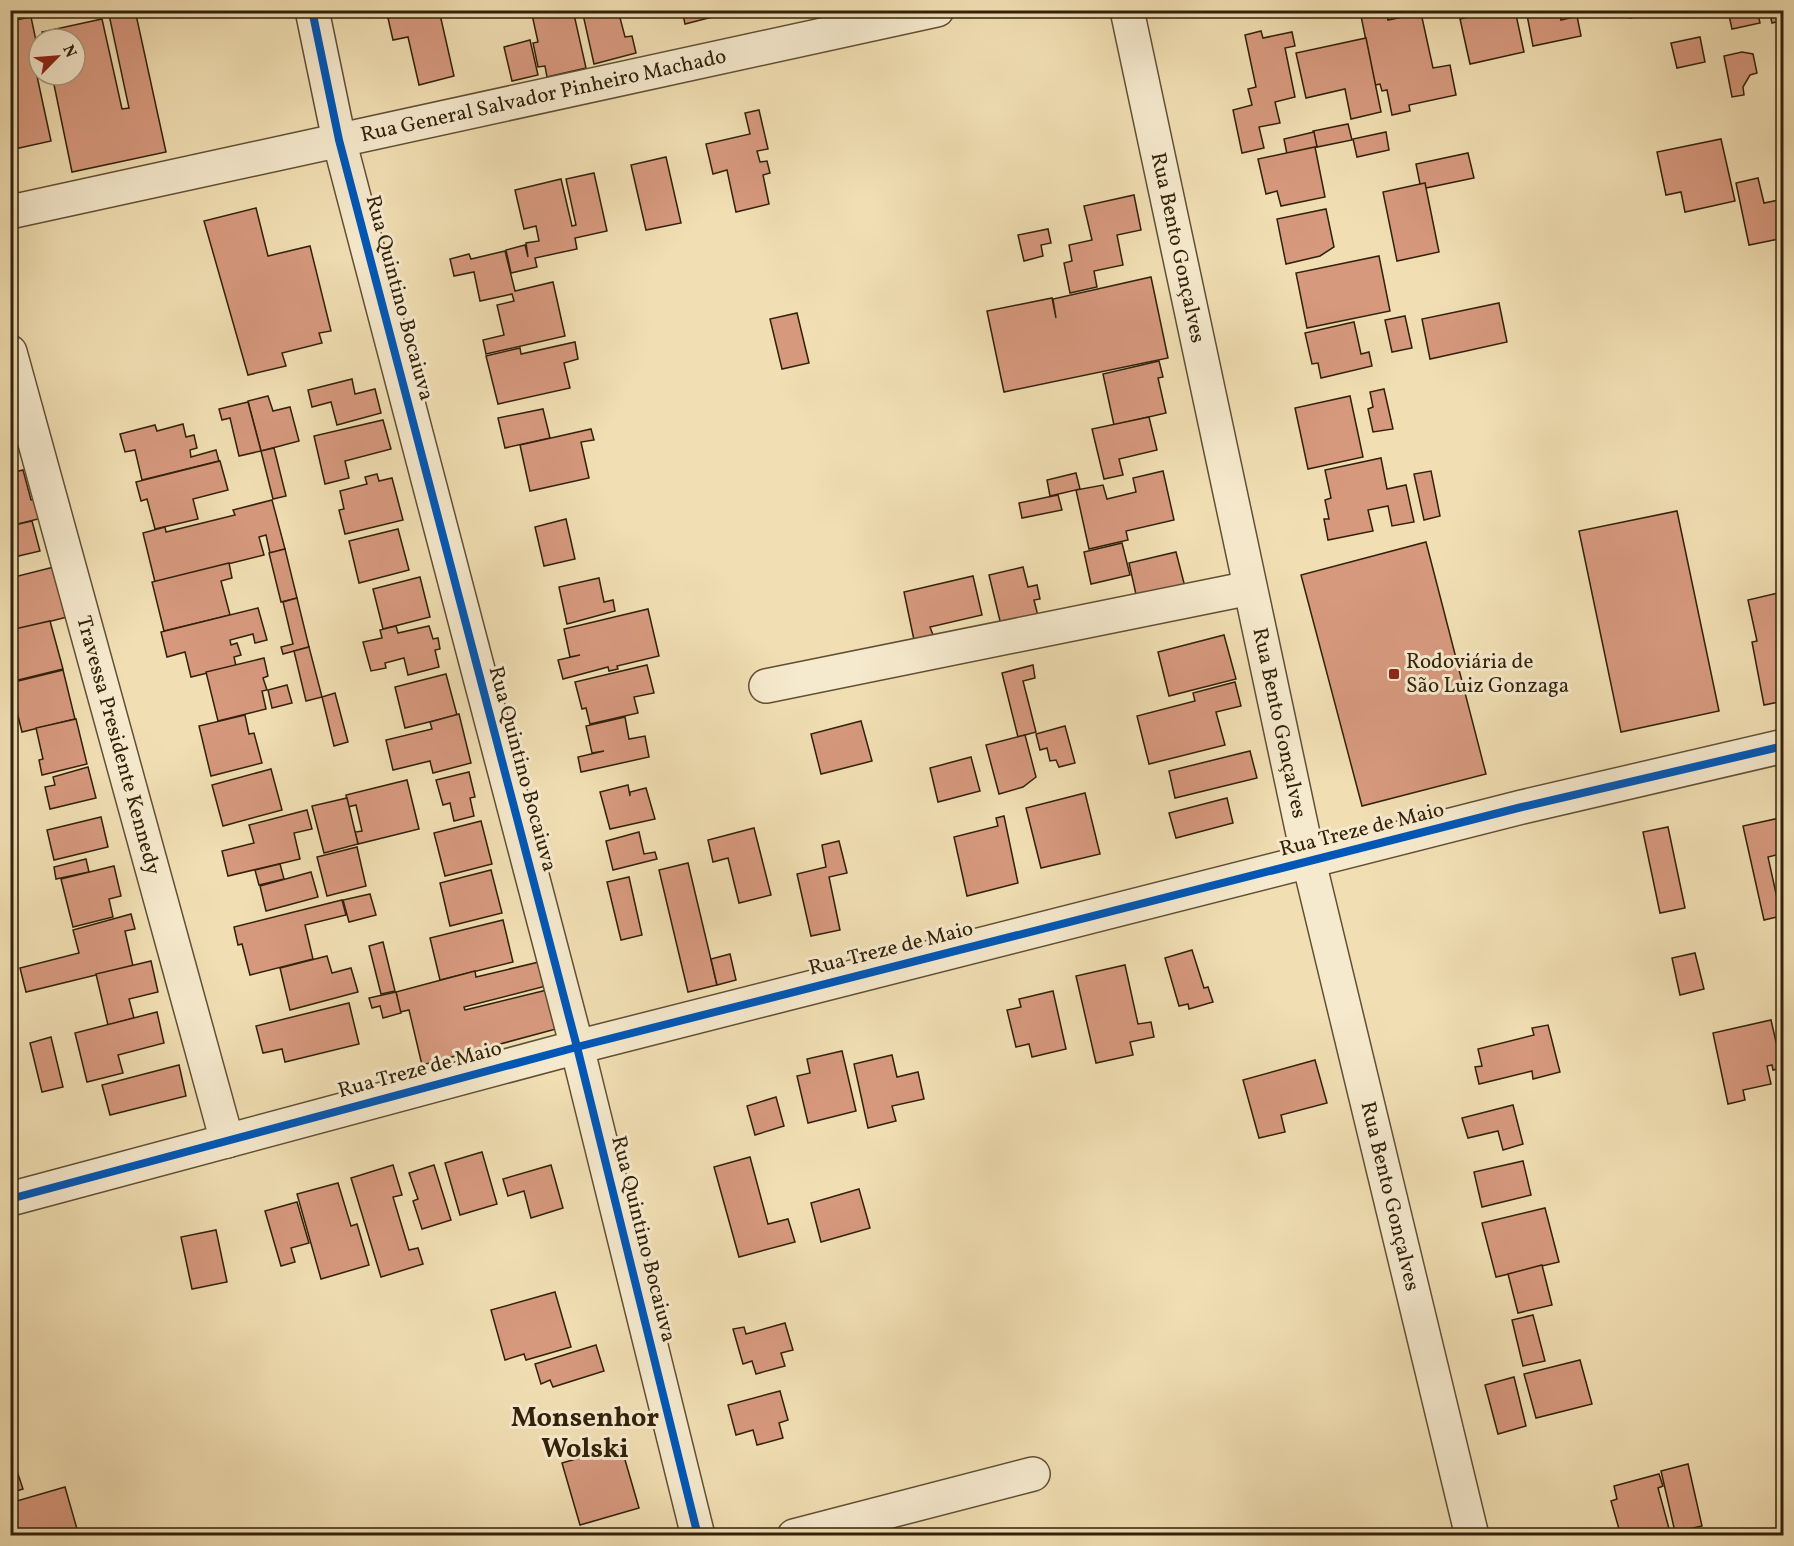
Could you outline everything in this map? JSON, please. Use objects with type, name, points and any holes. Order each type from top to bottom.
[{"type":"street","name":"Rua Quintino Bocaiuva","points":[[312,10],[339,140],[577,1047],[698,1536]]},
{"type":"street","name":"Rua General Salvador Pinheiro Machado","points":[[10,212],[937,10]]},
{"type":"street","name":"Rua Bento Gonçalves","points":[[1127,10],[1309,862],[1472,1536]]},
{"type":"street","name":"Travessa Presidente Kennedy","points":[[10,351],[226,1141]]},
{"type":"street","points":[[766,686],[1250,588]]},
{"type":"street","name":"Rua Treze de Maio","points":[[10,1199],[577,1047],[1522,807],[1784,746]]},
{"type":"street","points":[[794,1536],[1033,1474]]},
{"type":"building","points":[[108,10],[135,10],[166,152],[72,172],[54,87],[87,87],[87,27],[65,27],[102,19],[122,109],[129,108]]},
{"type":"building","points":[[386,10],[416,10],[388,18]]},
{"type":"building","points":[[417,10],[439,10],[454,76],[419,85],[408,37],[393,40],[388,18]]},
{"type":"building","points":[[531,10],[573,10],[586,68],[547,77],[545,66],[538,67],[533,43],[538,42]]},
{"type":"building","points":[[582,10],[618,10],[625,37],[632,36],[636,53],[594,64]]},
{"type":"building","points":[[682,10],[728,10],[728,13],[685,24]]},
{"type":"building","points":[[1386,10],[1388,20],[1421,13],[1433,68],[1450,65],[1456,95],[1409,105],[1410,111],[1392,115],[1387,90],[1382,91],[1380,84],[1375,85],[1361,16]]},
{"type":"building","points":[[1498,10],[1515,10],[1524,52],[1470,64],[1460,19]]},
{"type":"building","points":[[1526,10],[1559,10],[1561,20],[1577,16],[1581,36],[1533,46]]},
{"type":"building","points":[[1629,10],[1666,10],[1630,18]]},
{"type":"building","points":[[1712,10],[1757,10],[1760,23],[1732,29],[1728,11],[1713,14]]},
{"type":"building","points":[[1769,10],[1784,10],[1784,20],[1772,23]]},
{"type":"building","points":[[31,17],[33,27],[27,27],[27,87],[39,87],[51,141],[10,150],[10,21]]},
{"type":"building","points":[[1261,31],[1263,38],[1292,32],[1295,46],[1285,48],[1295,97],[1275,102],[1280,123],[1259,127],[1264,148],[1242,153],[1233,110],[1252,105],[1248,89],[1256,87],[1245,35]]},
{"type":"building","points":[[1700,37],[1705,62],[1677,68],[1671,43]]},
{"type":"building","points":[[1366,38],[1381,112],[1351,119],[1345,89],[1306,98],[1296,53]]},
{"type":"building","points":[[530,40],[538,75],[512,81],[504,47]]},
{"type":"building","points":[[1742,52],[1753,54],[1757,73],[1750,75],[1743,87],[1744,95],[1732,97],[1724,56]]},
{"type":"building","points":[[759,110],[768,149],[757,151],[760,162],[767,161],[770,173],[763,175],[769,204],[736,212],[727,170],[713,174],[706,144],[750,134],[745,113]]},
{"type":"building","points":[[1348,124],[1352,140],[1317,147],[1313,131]]},
{"type":"building","points":[[1314,132],[1317,147],[1287,154],[1284,139]]},
{"type":"building","points":[[1386,132],[1389,150],[1357,157],[1353,139]]},
{"type":"building","points":[[1721,139],[1735,201],[1685,212],[1681,192],[1666,195],[1657,152]]},
{"type":"building","points":[[1315,147],[1325,197],[1281,206],[1277,191],[1266,194],[1258,159]]},
{"type":"building","points":[[1468,153],[1474,178],[1421,189],[1416,164]]},
{"type":"building","points":[[666,157],[681,223],[646,230],[631,165]]},
{"type":"building","points":[[594,173],[607,231],[575,238],[577,249],[535,258],[537,267],[511,273],[506,250],[525,245],[528,257],[526,243],[539,241],[536,226],[524,229],[515,190],[561,179],[572,226],[576,225],[566,179]]},
{"type":"building","points":[[1758,178],[1764,203],[1784,199],[1784,238],[1749,245],[1736,183]]},
{"type":"building","points":[[1425,183],[1439,252],[1397,261],[1383,192]]},
{"type":"building","points":[[1134,195],[1141,230],[1117,235],[1123,265],[1094,271],[1097,287],[1070,293],[1064,263],[1072,261],[1069,245],[1092,240],[1084,206]]},
{"type":"building","points":[[256,208],[268,256],[310,246],[331,331],[319,333],[322,343],[282,353],[286,366],[248,375],[204,221]]},
{"type":"building","points":[[1326,209],[1334,247],[1320,256],[1286,264],[1277,219]]},
{"type":"building","points":[[1048,229],[1051,243],[1041,245],[1043,256],[1024,261],[1018,235]]},
{"type":"building","points":[[505,251],[515,291],[553,282],[565,336],[486,354],[483,340],[504,335],[497,305],[514,301],[512,294],[480,301],[474,272],[454,276],[450,259],[469,254],[471,259]]},
{"type":"building","points":[[1379,256],[1390,311],[1307,328],[1296,273]]},
{"type":"building","points":[[1151,277],[1168,358],[1004,392],[987,311],[1052,298],[1056,318],[1053,299]]},
{"type":"building","points":[[1499,303],[1507,342],[1430,359],[1422,319]]},
{"type":"building","points":[[797,313],[809,363],[782,369],[770,319]]},
{"type":"building","points":[[1405,316],[1412,348],[1392,352],[1385,320]]},
{"type":"building","points":[[1354,322],[1361,354],[1369,352],[1372,366],[1321,378],[1318,363],[1312,364],[1305,333]]},
{"type":"building","points":[[575,342],[578,359],[564,363],[570,388],[498,404],[486,356],[520,348],[521,354]]},
{"type":"building","points":[[1159,361],[1163,377],[1158,378],[1166,413],[1114,425],[1103,374]]},
{"type":"building","points":[[352,379],[355,394],[375,389],[381,413],[337,425],[331,402],[312,407],[308,390]]},
{"type":"building","points":[[1384,389],[1393,429],[1373,432],[1368,409],[1373,407],[1370,392]]},
{"type":"building","points":[[268,396],[273,411],[290,407],[299,441],[261,451],[248,401]]},
{"type":"building","points":[[1350,396],[1363,457],[1308,469],[1295,408]]},
{"type":"building","points":[[248,402],[261,451],[239,456],[230,418],[222,420],[219,409]]},
{"type":"building","points":[[543,409],[550,438],[505,448],[498,418]]},
{"type":"building","points":[[1149,417],[1157,450],[1119,459],[1123,475],[1104,479],[1092,429]]},
{"type":"building","points":[[383,420],[391,449],[345,461],[349,478],[325,484],[314,436]]},
{"type":"building","points":[[183,424],[186,437],[194,435],[197,448],[190,450],[191,457],[216,450],[219,461],[142,480],[135,450],[125,452],[120,434],[155,425],[157,431]]},
{"type":"building","points":[[591,429],[594,440],[581,442],[589,478],[530,491],[520,445]]},
{"type":"building","points":[[274,448],[286,496],[273,499],[261,451]]},
{"type":"building","points":[[1381,458],[1387,489],[1406,485],[1414,522],[1392,526],[1388,506],[1368,510],[1373,531],[1328,540],[1324,519],[1329,519],[1325,500],[1331,498],[1325,470]]},
{"type":"building","points":[[220,461],[228,490],[193,499],[198,519],[155,529],[147,499],[141,501],[136,482]]},
{"type":"building","points":[[23,470],[31,500],[37,499],[42,518],[10,526],[10,473]]},
{"type":"building","points":[[1163,471],[1174,520],[1126,531],[1128,540],[1089,549],[1076,490],[1103,485],[1107,499],[1136,492],[1133,478]]},
{"type":"building","points":[[1431,471],[1440,516],[1424,520],[1414,474]]},
{"type":"building","points":[[1076,473],[1080,489],[1050,496],[1047,480]]},
{"type":"building","points":[[377,474],[379,481],[392,478],[403,520],[345,534],[339,510],[344,509],[340,491],[367,484],[365,477]]},
{"type":"building","points":[[1058,495],[1062,510],[1022,518],[1019,503]]},
{"type":"building","points":[[272,500],[285,549],[270,553],[266,535],[259,537],[264,555],[155,582],[143,533],[165,527],[166,532],[235,515],[233,510]]},
{"type":"building","points":[[1677,511],[1719,711],[1621,732],[1579,531]]},
{"type":"building","points":[[566,519],[575,559],[544,566],[535,527]]},
{"type":"building","points":[[32,521],[40,551],[10,558],[10,526]]},
{"type":"building","points":[[398,529],[409,570],[359,583],[349,541]]},
{"type":"building","name":"Rodoviária de São Luiz Gonzaga","points":[[1426,542],[1486,774],[1362,806],[1301,575]]},
{"type":"building","points":[[1122,543],[1130,575],[1091,584],[1084,552]]},
{"type":"building","points":[[285,549],[297,598],[281,602],[269,553]]},
{"type":"building","points":[[1176,552],[1185,587],[1137,599],[1129,563]]},
{"type":"building","points":[[229,563],[232,578],[221,581],[230,615],[164,631],[152,582]]},
{"type":"building","points":[[62,565],[75,615],[16,630],[10,607],[10,578]]},
{"type":"building","points":[[1023,567],[1028,587],[1037,585],[1040,599],[1034,600],[1038,616],[1001,625],[989,575]]},
{"type":"building","points":[[973,576],[982,615],[930,627],[933,635],[914,640],[904,592]]},
{"type":"building","points":[[420,577],[430,617],[383,629],[373,589]]},
{"type":"building","points":[[599,578],[604,602],[613,600],[615,611],[567,624],[559,587]]},
{"type":"building","points":[[1782,592],[1784,701],[1764,705],[1752,642],[1757,641],[1748,600]]},
{"type":"building","points":[[297,598],[309,647],[283,654],[281,647],[293,644],[283,602]]},
{"type":"building","points":[[258,608],[267,640],[255,643],[253,634],[230,640],[231,645],[237,643],[241,655],[234,657],[236,666],[191,677],[185,652],[167,657],[161,632]]},
{"type":"building","points":[[648,609],[659,656],[617,666],[618,669],[609,671],[608,667],[563,679],[558,660],[580,655],[570,657],[564,629]]},
{"type":"building","points":[[50,621],[63,669],[10,682],[10,630]]},
{"type":"building","points":[[396,626],[398,633],[429,626],[433,639],[438,638],[440,649],[435,650],[439,667],[408,675],[404,658],[385,663],[386,668],[371,671],[363,642],[382,638],[380,630]]},
{"type":"building","points":[[1224,635],[1236,679],[1169,696],[1158,652]]},
{"type":"building","points":[[309,647],[322,697],[306,701],[294,651]]},
{"type":"building","points":[[264,658],[268,676],[263,678],[267,690],[262,691],[266,709],[218,721],[206,672]]},
{"type":"building","points":[[647,665],[654,693],[634,697],[638,713],[590,724],[586,708],[582,709],[575,682]]},
{"type":"building","points":[[1033,665],[1035,678],[1023,681],[1036,732],[1018,737],[1002,673]]},
{"type":"building","points":[[63,670],[75,719],[22,732],[17,712],[10,714],[10,705],[14,704],[10,683]]},
{"type":"building","points":[[446,674],[457,715],[405,728],[395,687]]},
{"type":"building","points":[[1235,682],[1241,706],[1216,712],[1225,745],[1149,764],[1137,716],[1195,701],[1193,693]]},
{"type":"building","points":[[287,685],[292,703],[272,708],[268,690]]},
{"type":"building","points":[[335,693],[348,742],[334,746],[322,697]]},
{"type":"building","points":[[459,714],[471,763],[433,773],[430,761],[393,770],[386,740],[432,729],[430,722]]},
{"type":"building","points":[[245,715],[249,734],[254,733],[262,763],[211,776],[199,726]]},
{"type":"building","points":[[625,717],[629,739],[645,736],[649,757],[581,772],[578,757],[604,751],[592,753],[586,726]]},
{"type":"building","points":[[76,719],[87,764],[42,775],[39,760],[43,759],[36,728]]},
{"type":"building","points":[[861,721],[872,761],[821,774],[811,734]]},
{"type":"building","points":[[1065,726],[1075,763],[1059,767],[1056,760],[1050,761],[1047,748],[1040,750],[1036,734]]},
{"type":"building","points":[[1025,735],[1036,777],[1023,787],[999,794],[986,745]]},
{"type":"building","points":[[1250,751],[1257,778],[1175,798],[1169,771]]},
{"type":"building","points":[[971,757],[980,791],[938,802],[930,768]]},
{"type":"building","points":[[88,767],[96,798],[50,809],[45,787],[55,785],[53,777]]},
{"type":"building","points":[[271,769],[282,810],[223,826],[212,785]]},
{"type":"building","points":[[469,772],[475,797],[470,798],[474,816],[454,821],[450,803],[443,805],[436,780]]},
{"type":"building","points":[[407,780],[419,829],[358,844],[355,832],[362,831],[356,805],[348,807],[346,795]]},
{"type":"building","points":[[628,785],[630,796],[630,792],[646,788],[655,819],[610,829],[600,792]]},
{"type":"building","points":[[1085,793],[1100,854],[1041,868],[1026,808]]},
{"type":"building","points":[[347,798],[358,844],[324,853],[312,806]]},
{"type":"building","points":[[1227,798],[1233,823],[1176,838],[1169,813]]},
{"type":"building","points":[[307,810],[312,829],[294,833],[300,859],[228,876],[222,851],[254,843],[249,825]]},
{"type":"building","points":[[1004,816],[1018,883],[967,896],[954,837],[998,826],[996,818]]},
{"type":"building","points":[[101,817],[108,847],[54,860],[47,830]]},
{"type":"building","points":[[1784,817],[1784,853],[1768,857],[1781,916],[1764,920],[1743,826]]},
{"type":"building","points":[[481,821],[492,864],[445,876],[434,833]]},
{"type":"building","points":[[1668,827],[1685,908],[1660,913],[1643,832]]},
{"type":"building","points":[[754,828],[771,895],[739,903],[728,858],[713,862],[708,840]]},
{"type":"building","points":[[639,832],[644,854],[655,852],[657,859],[613,870],[606,841]]},
{"type":"building","points":[[839,841],[847,873],[829,877],[840,930],[811,936],[797,874],[826,867],[822,845]]},
{"type":"building","points":[[357,847],[366,886],[327,896],[317,857]]},
{"type":"building","points":[[86,859],[89,872],[56,879],[54,867]]},
{"type":"building","points":[[688,863],[717,985],[688,992],[659,870]]},
{"type":"building","points":[[280,864],[284,879],[259,885],[255,870]]},
{"type":"building","points":[[114,866],[121,896],[109,899],[113,917],[73,927],[61,879]]},
{"type":"building","points":[[491,870],[502,913],[450,926],[440,883]]},
{"type":"building","points":[[311,872],[318,897],[266,911],[260,886]]},
{"type":"building","points":[[629,877],[642,935],[621,940],[607,882]]},
{"type":"building","points":[[370,894],[376,915],[349,922],[343,900]]},
{"type":"building","points":[[342,900],[346,915],[305,925],[313,959],[250,975],[242,944],[238,945],[234,927]]},
{"type":"building","points":[[131,914],[135,929],[125,931],[133,966],[26,992],[20,968],[79,953],[73,930]]},
{"type":"building","points":[[503,920],[513,962],[440,980],[430,938]]},
{"type":"building","points":[[383,942],[395,991],[381,994],[369,946]]},
{"type":"building","points":[[1192,950],[1204,988],[1208,987],[1213,1002],[1189,1009],[1188,1004],[1179,1006],[1165,958]]},
{"type":"building","points":[[1695,953],[1704,989],[1680,995],[1672,958]]},
{"type":"building","points":[[730,954],[736,980],[717,985],[711,959]]},
{"type":"building","points":[[327,956],[332,973],[351,968],[358,992],[290,1010],[280,968]]},
{"type":"building","points":[[151,961],[158,992],[129,999],[134,1018],[108,1025],[96,974]]},
{"type":"building","points":[[539,962],[546,986],[464,1007],[465,1010],[547,990],[556,1029],[422,1065],[409,1010],[400,1012],[396,992],[475,971],[476,977]]},
{"type":"building","points":[[1125,965],[1138,1024],[1151,1022],[1154,1037],[1130,1042],[1133,1055],[1096,1063],[1076,976]]},
{"type":"building","points":[[1053,991],[1066,1049],[1032,1057],[1029,1044],[1016,1047],[1007,1010],[1021,1007],[1019,999]]},
{"type":"building","points":[[396,992],[401,1013],[383,1018],[380,1006],[372,1008],[369,998]]},
{"type":"building","points":[[349,1003],[359,1044],[285,1062],[282,1049],[263,1053],[256,1026]]},
{"type":"building","points":[[157,1012],[164,1043],[118,1055],[123,1073],[87,1082],[75,1033]]},
{"type":"building","points":[[1771,1020],[1782,1068],[1773,1070],[1772,1065],[1767,1066],[1771,1084],[1743,1090],[1745,1100],[1728,1104],[1713,1033]]},
{"type":"building","points":[[1548,1025],[1560,1072],[1533,1079],[1532,1071],[1479,1084],[1475,1067],[1482,1066],[1478,1049],[1534,1035],[1532,1028]]},
{"type":"building","points":[[51,1037],[63,1087],[42,1092],[30,1043]]},
{"type":"building","points":[[842,1051],[856,1111],[808,1123],[797,1076],[810,1073],[807,1059]]},
{"type":"building","points":[[892,1055],[897,1077],[918,1072],[924,1099],[892,1106],[896,1121],[868,1128],[854,1064]]},
{"type":"building","points":[[1315,1060],[1327,1103],[1281,1115],[1285,1132],[1259,1138],[1243,1080]]},
{"type":"building","points":[[179,1065],[186,1096],[110,1115],[102,1085]]},
{"type":"building","points":[[776,1097],[784,1126],[755,1135],[747,1106]]},
{"type":"building","points":[[1513,1105],[1523,1144],[1503,1150],[1498,1131],[1468,1138],[1462,1118]]},
{"type":"building","points":[[482,1152],[497,1204],[460,1215],[445,1163]]},
{"type":"building","points":[[750,1157],[768,1224],[788,1219],[795,1242],[739,1257],[714,1167]]},
{"type":"building","points":[[1523,1161],[1531,1195],[1482,1207],[1474,1172]]},
{"type":"building","points":[[393,1165],[402,1195],[393,1197],[409,1250],[418,1248],[423,1264],[381,1277],[351,1178]]},
{"type":"building","points":[[434,1165],[451,1220],[422,1229],[413,1201],[418,1199],[409,1173]]},
{"type":"building","points":[[551,1165],[563,1208],[531,1218],[524,1191],[508,1196],[503,1179]]},
{"type":"building","points":[[338,1183],[351,1226],[357,1224],[369,1265],[321,1279],[297,1194]]},
{"type":"building","points":[[859,1189],[870,1228],[821,1242],[811,1203]]},
{"type":"building","points":[[297,1202],[309,1243],[291,1248],[295,1262],[281,1266],[265,1211]]},
{"type":"building","points":[[1545,1208],[1559,1262],[1496,1277],[1482,1223]]},
{"type":"building","points":[[216,1230],[227,1282],[192,1289],[181,1237]]},
{"type":"building","points":[[1542,1265],[1552,1305],[1518,1313],[1508,1274]]},
{"type":"building","points":[[555,1292],[571,1347],[526,1360],[524,1354],[505,1360],[491,1310]]},
{"type":"building","points":[[1533,1315],[1545,1361],[1523,1366],[1512,1320]]},
{"type":"building","points":[[785,1323],[793,1350],[781,1353],[785,1366],[756,1374],[752,1361],[743,1364],[733,1329],[744,1327],[746,1334]]},
{"type":"building","points":[[596,1345],[604,1371],[553,1387],[550,1380],[541,1384],[535,1364]]},
{"type":"building","points":[[1580,1360],[1592,1404],[1536,1418],[1524,1374]]},
{"type":"building","points":[[1514,1377],[1526,1426],[1498,1434],[1485,1385]]},
{"type":"building","points":[[780,1391],[788,1420],[779,1423],[783,1438],[757,1445],[753,1430],[736,1435],[728,1405]]},
{"type":"building","points":[[621,1446],[639,1508],[580,1525],[562,1463]]},
{"type":"building","points":[[10,1450],[23,1489],[10,1493]]},
{"type":"building","points":[[1688,1464],[1702,1526],[1675,1532],[1661,1471]]},
{"type":"building","points":[[1659,1474],[1663,1486],[1658,1488],[1671,1536],[1621,1536],[1611,1501],[1617,1499],[1614,1486]]},
{"type":"building","points":[[65,1487],[79,1536],[10,1536],[10,1520],[15,1519],[10,1503]]},
{"type":"cycle path","points":[[312,10],[339,140],[577,1047],[698,1536]]},
{"type":"cycle path","points":[[10,1199],[577,1047],[1522,807],[1784,746]]},
{"type":"place","name":"Rodoviária de São Luiz Gonzaga","points":[[1394,674]]},
{"type":"district","name":"Monsenhor Wolski","points":[[585,1434]]}]
